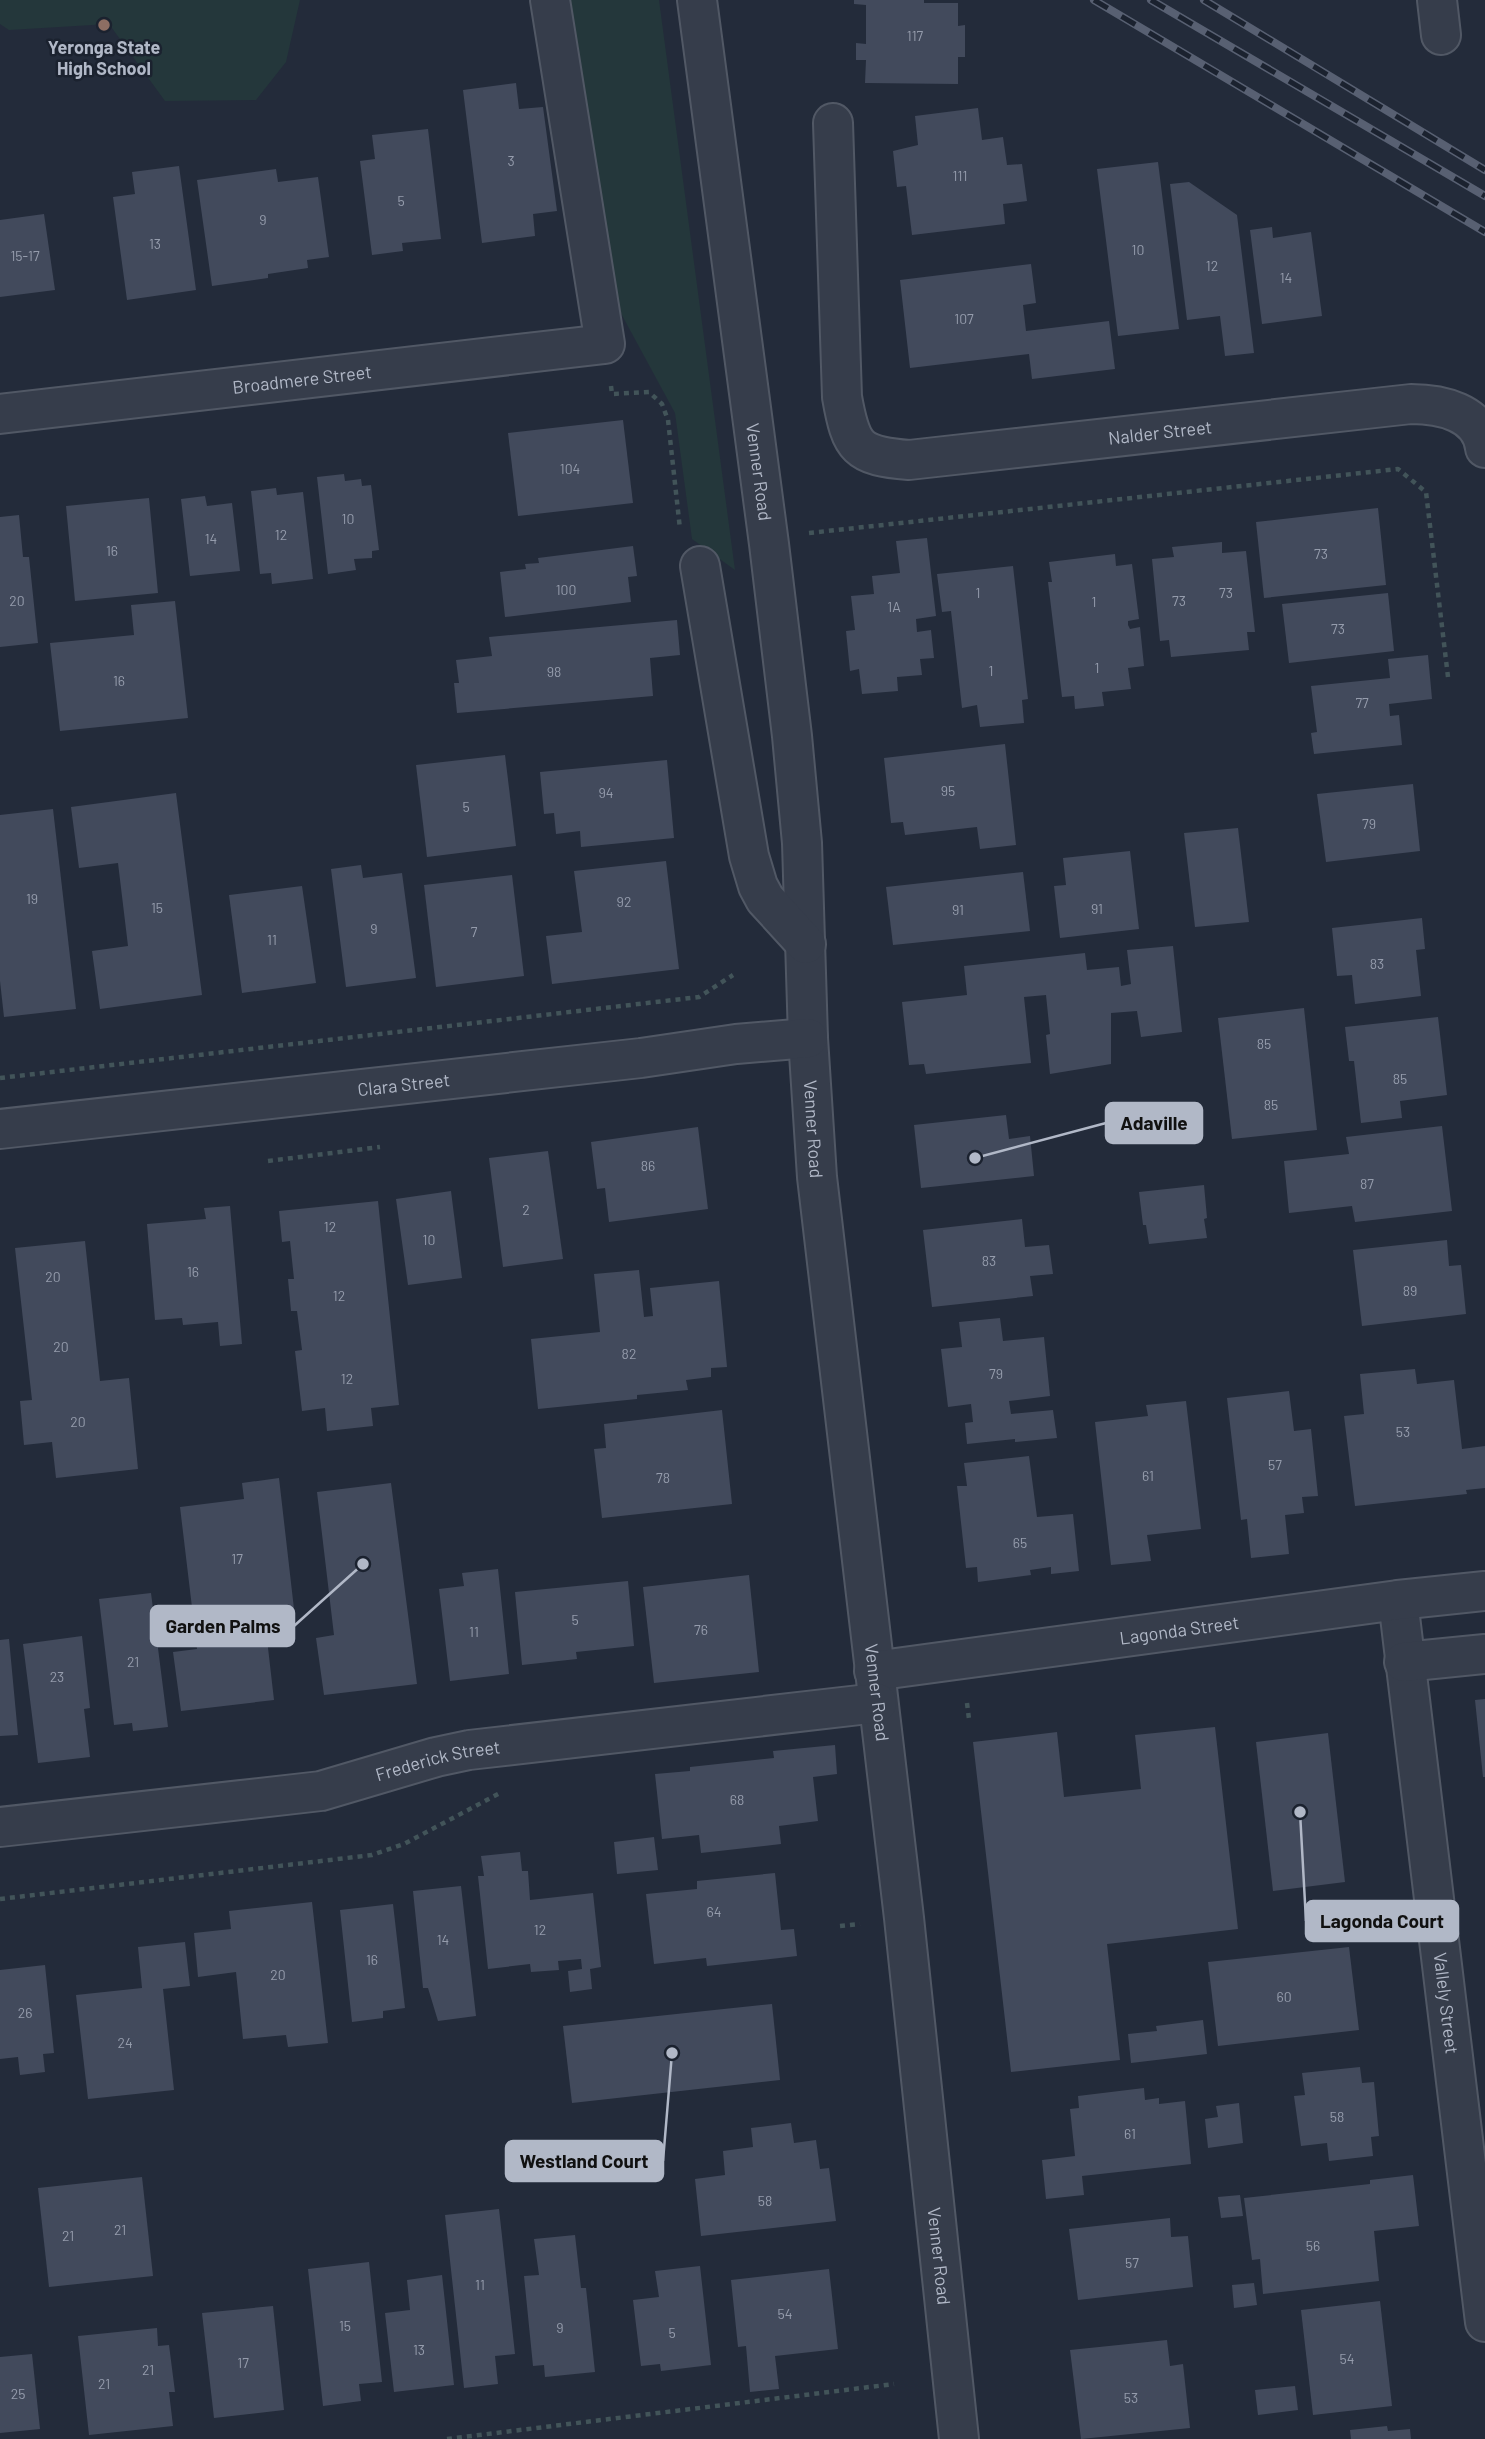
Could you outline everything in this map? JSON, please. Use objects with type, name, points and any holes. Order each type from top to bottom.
[{"type":"street","name":"Broadmere Street","points":[[0,414],[605,344],[550,0]]},
{"type":"street","name":"Venner Road","points":[[697,0],[792,736],[802,843],[808,1038],[817,1177],[904,1918],[956,2439]]},
{"type":"street","name":"Nalder Street","points":[[833,123],[842,397],[853,439],[870,455],[909,460],[1411,404],[1445,407],[1460,414],[1479,430],[1485,448]]},
{"type":"street","points":[[691,554],[753,869],[765,899],[806,944]]},
{"type":"street","name":"Clara Street","points":[[0,1129],[808,1038]]},
{"type":"street","name":"Lagonda Street","points":[[876,1687],[1398,1600],[1485,1591]]},
{"type":"street","name":"Vallely Street","points":[[1398,1600],[1485,2322]]},
{"type":"street","points":[[1404,1662],[1485,1654]]},
{"type":"street","name":"Frederick Street","points":[[0,1827],[321,1791],[436,1756],[876,1687]]},
{"type":"path","points":[[612,394],[649,392],[662,404],[668,420],[691,554]]},
{"type":"path","points":[[801,533],[1398,469],[1426,492],[1448,677]]},
{"type":"path","points":[[0,1078],[699,997],[733,975]]},
{"type":"path","points":[[268,1161],[380,1147]]},
{"type":"path","points":[[966,1695],[969,1720]]},
{"type":"path","points":[[0,1899],[372,1855],[404,1844],[501,1792]]},
{"type":"path","points":[[840,1926],[860,1924]]},
{"type":"path","points":[[447,2439],[894,2384]]},
{"type":"green space","points":[[0,0],[300,0],[286,62],[256,100],[165,101],[109,24],[9,30],[0,24]]},
{"type":"green space","points":[[567,0],[659,0],[735,570],[692,539],[675,413],[611,295]]},
{"type":"building","points":[[854,0],[958,3],[958,26],[965,25],[965,57],[958,57],[958,84],[865,83],[866,60],[856,60],[856,43],[866,44],[866,5],[854,4]]},
{"type":"building","points":[[516,83],[519,109],[543,107],[557,211],[533,214],[535,236],[482,243],[463,90]]},
{"type":"building","points":[[978,108],[982,140],[1003,137],[1007,165],[1022,164],[1027,201],[1003,204],[1005,224],[912,235],[906,186],[897,187],[893,151],[918,145],[915,116]]},
{"type":"building","points":[[428,129],[441,239],[402,243],[403,251],[372,255],[360,161],[375,159],[372,135]]},
{"type":"building","points":[[1158,162],[1179,329],[1118,336],[1097,169]]},
{"type":"building","points":[[179,166],[196,290],[127,300],[113,197],[135,194],[132,172]]},
{"type":"building","points":[[276,169],[278,182],[318,177],[329,257],[307,260],[308,268],[268,274],[268,278],[212,286],[197,180]]},
{"type":"building","points":[[1189,182],[1237,215],[1254,353],[1225,356],[1220,316],[1187,320],[1170,184]]},
{"type":"building","points":[[44,214],[55,290],[0,297],[0,220]]},
{"type":"building","points":[[1272,227],[1273,238],[1311,232],[1322,316],[1262,324],[1250,230]]},
{"type":"building","points":[[1031,264],[1036,303],[1023,305],[1026,331],[1109,321],[1115,369],[1032,379],[1029,354],[910,368],[900,280]]},
{"type":"building","points":[[623,420],[633,503],[518,516],[508,433]]},
{"type":"building","points":[[344,474],[345,481],[361,479],[362,486],[371,485],[379,550],[372,551],[372,558],[354,559],[356,570],[328,574],[317,477]]},
{"type":"building","points":[[276,488],[277,495],[303,492],[313,579],[272,584],[271,573],[260,574],[251,491]]},
{"type":"building","points":[[205,496],[207,506],[232,503],[240,571],[190,576],[181,499]]},
{"type":"building","points":[[149,498],[158,593],[75,601],[66,506]]},
{"type":"building","points":[[1378,508],[1386,585],[1264,598],[1256,522]]},
{"type":"building","points":[[19,515],[23,557],[29,557],[38,643],[0,647],[0,517]]},
{"type":"building","points":[[927,538],[936,616],[916,619],[917,632],[931,630],[934,658],[920,659],[922,675],[897,677],[898,691],[862,694],[859,669],[850,671],[846,631],[855,630],[851,596],[874,594],[872,576],[900,573],[896,541]]},
{"type":"building","points":[[1222,542],[1222,553],[1246,551],[1255,632],[1247,632],[1249,650],[1171,657],[1169,640],[1160,641],[1152,559],[1174,557],[1172,547]]},
{"type":"building","points":[[633,546],[637,576],[628,577],[631,602],[505,617],[500,572],[526,569],[525,564],[539,563],[538,558]]},
{"type":"building","points":[[1115,554],[1116,566],[1132,564],[1139,619],[1128,621],[1128,625],[1130,629],[1140,627],[1144,666],[1128,668],[1131,689],[1102,692],[1104,706],[1075,709],[1074,696],[1062,697],[1048,582],[1052,582],[1049,562]]},
{"type":"building","points":[[1013,566],[1028,699],[1022,700],[1024,723],[980,727],[977,705],[962,708],[951,611],[942,612],[937,574]]},
{"type":"building","points":[[1388,593],[1394,651],[1289,663],[1282,604]]},
{"type":"building","points":[[175,601],[188,718],[60,731],[50,643],[134,635],[131,605]]},
{"type":"building","points":[[677,620],[680,655],[650,658],[653,696],[457,713],[454,683],[459,683],[456,660],[492,656],[489,637]]},
{"type":"building","points":[[1428,655],[1432,699],[1389,704],[1390,716],[1399,715],[1402,745],[1314,754],[1311,733],[1317,732],[1311,686],[1390,678],[1388,659]]},
{"type":"building","points":[[1005,744],[1016,845],[980,849],[977,827],[905,835],[903,822],[891,823],[884,758]]},
{"type":"building","points":[[505,755],[516,846],[427,857],[416,765]]},
{"type":"building","points":[[667,760],[674,838],[581,847],[580,831],[556,834],[554,813],[544,814],[540,772]]},
{"type":"building","points":[[1413,784],[1420,851],[1326,862],[1317,794]]},
{"type":"building","points":[[176,793],[202,995],[100,1009],[92,951],[128,946],[118,863],[79,868],[71,807]]},
{"type":"building","points":[[53,809],[76,1009],[4,1017],[0,981],[0,815]]},
{"type":"building","points":[[1238,828],[1249,922],[1195,927],[1184,833]]},
{"type":"building","points":[[1130,851],[1139,929],[1060,938],[1054,886],[1066,885],[1063,858]]},
{"type":"building","points":[[666,861],[679,969],[552,984],[546,936],[582,932],[574,871]]},
{"type":"building","points":[[361,865],[363,878],[402,873],[416,978],[346,987],[331,869]]},
{"type":"building","points":[[1023,872],[1030,931],[893,945],[886,887]]},
{"type":"building","points":[[512,875],[524,976],[436,987],[424,885]]},
{"type":"building","points":[[302,886],[316,983],[242,993],[229,895]]},
{"type":"building","points":[[1422,918],[1425,949],[1416,950],[1421,996],[1355,1004],[1352,975],[1337,976],[1332,928]]},
{"type":"building","points":[[1173,946],[1182,1032],[1141,1037],[1137,1011],[1111,1013],[1111,1064],[1050,1074],[1046,995],[1024,997],[1031,1063],[926,1074],[924,1064],[909,1065],[902,1002],[967,995],[964,966],[1085,953],[1087,970],[1119,967],[1121,986],[1131,984],[1127,950]]},
{"type":"building","points":[[1304,1008],[1317,1130],[1232,1139],[1218,1018]]},
{"type":"building","points":[[1438,1017],[1447,1095],[1400,1101],[1402,1118],[1361,1123],[1354,1061],[1349,1061],[1345,1027]]},
{"type":"building","points":[[1006,1115],[1009,1139],[1030,1136],[1034,1176],[921,1188],[914,1125]]},
{"type":"building","points":[[1442,1126],[1452,1211],[1355,1222],[1352,1206],[1289,1213],[1284,1161],[1349,1154],[1346,1137]]},
{"type":"building","points":[[698,1127],[708,1209],[609,1222],[605,1188],[597,1189],[591,1142]]},
{"type":"building","points":[[548,1151],[563,1259],[503,1267],[489,1158]]},
{"type":"building","points":[[1204,1185],[1207,1238],[1149,1244],[1146,1225],[1143,1225],[1139,1192]]},
{"type":"building","points":[[451,1191],[462,1278],[408,1285],[396,1199]]},
{"type":"building","points":[[378,1201],[399,1405],[371,1408],[373,1426],[327,1431],[325,1408],[302,1411],[295,1351],[302,1350],[297,1311],[291,1311],[288,1279],[294,1279],[290,1241],[282,1242],[279,1211]]},
{"type":"building","points":[[230,1206],[242,1344],[220,1346],[218,1322],[183,1325],[182,1318],[155,1320],[147,1224],[206,1219],[204,1208]]},
{"type":"building","points":[[1022,1219],[1025,1247],[1049,1245],[1053,1274],[1030,1276],[1033,1296],[932,1307],[923,1230]]},
{"type":"building","points":[[1447,1240],[1449,1266],[1461,1265],[1466,1314],[1362,1326],[1353,1250]]},
{"type":"building","points":[[85,1241],[100,1381],[129,1378],[138,1469],[56,1478],[52,1442],[24,1445],[20,1401],[32,1400],[15,1248]]},
{"type":"building","points":[[639,1270],[644,1317],[653,1316],[650,1288],[719,1281],[727,1367],[711,1368],[711,1377],[686,1380],[688,1390],[637,1395],[637,1399],[538,1409],[531,1339],[600,1332],[594,1274]]},
{"type":"building","points":[[1000,1318],[1003,1341],[1044,1337],[1050,1396],[1009,1401],[1011,1414],[1053,1410],[1057,1438],[967,1444],[965,1423],[973,1422],[971,1404],[948,1407],[941,1349],[962,1347],[959,1322]]},
{"type":"building","points":[[1415,1369],[1417,1384],[1454,1380],[1462,1449],[1485,1446],[1485,1488],[1466,1490],[1467,1494],[1355,1506],[1344,1416],[1364,1414],[1360,1374]]},
{"type":"building","points":[[1289,1391],[1294,1431],[1311,1429],[1318,1496],[1302,1497],[1304,1513],[1285,1515],[1289,1554],[1251,1558],[1247,1519],[1241,1520],[1227,1398]]},
{"type":"building","points":[[1186,1401],[1201,1529],[1147,1535],[1151,1561],[1111,1565],[1095,1422],[1148,1416],[1146,1405]]},
{"type":"building","points":[[722,1410],[732,1504],[602,1518],[594,1449],[606,1448],[604,1424]]},
{"type":"building","points":[[1029,1456],[1037,1517],[1073,1514],[1079,1571],[1051,1574],[1051,1567],[1030,1570],[1031,1575],[978,1582],[977,1567],[966,1568],[957,1486],[967,1486],[964,1463]]},
{"type":"building","points":[[279,1478],[294,1609],[264,1613],[274,1700],[181,1711],[173,1652],[197,1649],[180,1507],[244,1499],[242,1483]]},
{"type":"building","points":[[391,1483],[417,1684],[324,1695],[316,1638],[334,1635],[317,1492]]},
{"type":"building","points":[[498,1569],[509,1674],[450,1681],[439,1589],[464,1586],[462,1573]]},
{"type":"building","points":[[749,1575],[759,1672],[654,1683],[643,1587]]},
{"type":"building","points":[[628,1581],[634,1646],[576,1652],[577,1659],[522,1665],[515,1592]]},
{"type":"building","points":[[151,1593],[168,1727],[133,1731],[132,1723],[114,1725],[99,1599]]},
{"type":"building","points":[[82,1636],[90,1708],[84,1709],[90,1757],[38,1763],[23,1644]]},
{"type":"building","points":[[9,1639],[18,1735],[0,1736],[0,1640]]},
{"type":"building","points":[[1485,1699],[1485,1777],[1483,1777],[1475,1700]]},
{"type":"building","points":[[1215,1727],[1238,1929],[1107,1944],[1120,2060],[1011,2072],[973,1742],[1057,1732],[1064,1797],[1141,1789],[1135,1735]]},
{"type":"building","points":[[1328,1733],[1345,1882],[1273,1891],[1256,1742]]},
{"type":"building","points":[[835,1745],[837,1774],[813,1777],[818,1821],[779,1826],[781,1844],[701,1853],[699,1835],[662,1839],[655,1774],[690,1771],[690,1767],[774,1758],[773,1751]]},
{"type":"building","points":[[654,1837],[658,1870],[617,1874],[614,1842]]},
{"type":"building","points":[[520,1852],[522,1871],[528,1871],[530,1900],[593,1893],[601,1967],[590,1969],[592,1989],[570,1992],[568,1971],[582,1969],[581,1959],[558,1961],[559,1970],[531,1972],[530,1964],[488,1969],[478,1876],[484,1876],[481,1856]]},
{"type":"building","points":[[775,1873],[781,1930],[794,1929],[797,1956],[707,1966],[706,1958],[654,1964],[646,1894],[697,1889],[697,1881]]},
{"type":"building","points":[[461,1886],[476,2016],[438,2021],[428,1988],[423,1988],[413,1891]]},
{"type":"building","points":[[312,1902],[328,2043],[288,2047],[286,2035],[243,2039],[236,1972],[198,1977],[194,1933],[231,1929],[229,1911]]},
{"type":"building","points":[[393,1904],[405,2008],[383,2011],[383,2018],[352,2022],[340,1910]]},
{"type":"building","points":[[185,1942],[190,1986],[163,1989],[174,2090],[88,2099],[76,1995],[142,1988],[138,1947]]},
{"type":"building","points":[[1349,1947],[1359,2030],[1218,2046],[1208,1962]]},
{"type":"building","points":[[45,1965],[54,2053],[43,2054],[45,2072],[20,2075],[18,2057],[0,2059],[0,1970]]},
{"type":"building","points":[[772,2004],[780,2080],[572,2103],[563,2026]]},
{"type":"building","points":[[1203,2020],[1207,2054],[1131,2063],[1128,2034],[1157,2031],[1156,2026]]},
{"type":"building","points":[[1360,2067],[1362,2083],[1374,2082],[1379,2136],[1371,2137],[1373,2156],[1329,2161],[1327,2143],[1301,2146],[1294,2096],[1305,2095],[1302,2073]]},
{"type":"building","points":[[1144,2088],[1145,2100],[1159,2098],[1159,2104],[1185,2101],[1191,2164],[1082,2176],[1084,2195],[1046,2199],[1042,2160],[1075,2156],[1070,2109],[1079,2108],[1078,2096]]},
{"type":"building","points":[[1239,2103],[1243,2143],[1208,2148],[1205,2119],[1218,2117],[1216,2106]]},
{"type":"building","points":[[791,2123],[794,2143],[816,2140],[820,2169],[829,2168],[836,2221],[701,2236],[695,2179],[725,2175],[723,2151],[753,2147],[751,2128]]},
{"type":"building","points":[[1413,2175],[1419,2226],[1374,2231],[1379,2281],[1263,2294],[1260,2259],[1252,2260],[1244,2198],[1370,2184],[1370,2180]]},
{"type":"building","points":[[142,2177],[153,2276],[49,2287],[38,2188]]},
{"type":"building","points":[[1240,2195],[1243,2216],[1221,2218],[1218,2197]]},
{"type":"building","points":[[499,2209],[515,2354],[495,2356],[498,2384],[464,2388],[445,2215]]},
{"type":"building","points":[[1170,2218],[1171,2237],[1188,2236],[1193,2287],[1078,2300],[1069,2229]]},
{"type":"building","points":[[575,2235],[581,2288],[586,2288],[595,2372],[545,2377],[544,2365],[533,2366],[524,2276],[539,2275],[534,2239]]},
{"type":"building","points":[[369,2262],[382,2382],[359,2384],[361,2401],[323,2406],[308,2269]]},
{"type":"building","points":[[700,2266],[711,2365],[661,2371],[660,2364],[641,2366],[633,2300],[659,2297],[655,2271]]},
{"type":"building","points":[[829,2269],[838,2349],[775,2356],[779,2389],[750,2392],[746,2346],[738,2347],[731,2280]]},
{"type":"building","points":[[442,2275],[454,2385],[394,2392],[385,2313],[410,2310],[407,2280]]},
{"type":"building","points":[[1254,2283],[1257,2305],[1234,2308],[1232,2285]]},
{"type":"building","points":[[1380,2301],[1392,2406],[1313,2415],[1301,2310]]},
{"type":"building","points":[[273,2306],[284,2410],[214,2418],[202,2313]]},
{"type":"building","points":[[157,2328],[158,2346],[169,2345],[175,2392],[169,2392],[173,2426],[89,2435],[78,2336]]},
{"type":"building","points":[[1167,2340],[1170,2366],[1183,2364],[1190,2428],[1081,2439],[1070,2350]]},
{"type":"building","points":[[32,2354],[40,2429],[0,2433],[0,2357]]},
{"type":"building","points":[[1295,2386],[1298,2410],[1258,2415],[1255,2390]]},
{"type":"building","points":[[1387,2426],[1388,2431],[1410,2429],[1411,2439],[1351,2439],[1350,2430]]},
{"type":"railway","points":[[1094,0],[1485,232]]},
{"type":"railway","points":[[1151,0],[1485,196]]},
{"type":"railway","points":[[1204,0],[1485,170]]},
{"type":"place","name":"Yeronga State High School","points":[[104,25]]},
{"type":"place","name":"Adaville","points":[[975,1158]]},
{"type":"place","name":"Garden Palms","points":[[363,1564]]},
{"type":"place","name":"Lagonda Court","points":[[1300,1812]]},
{"type":"place","name":"Westland Court","points":[[672,2053]]}]
